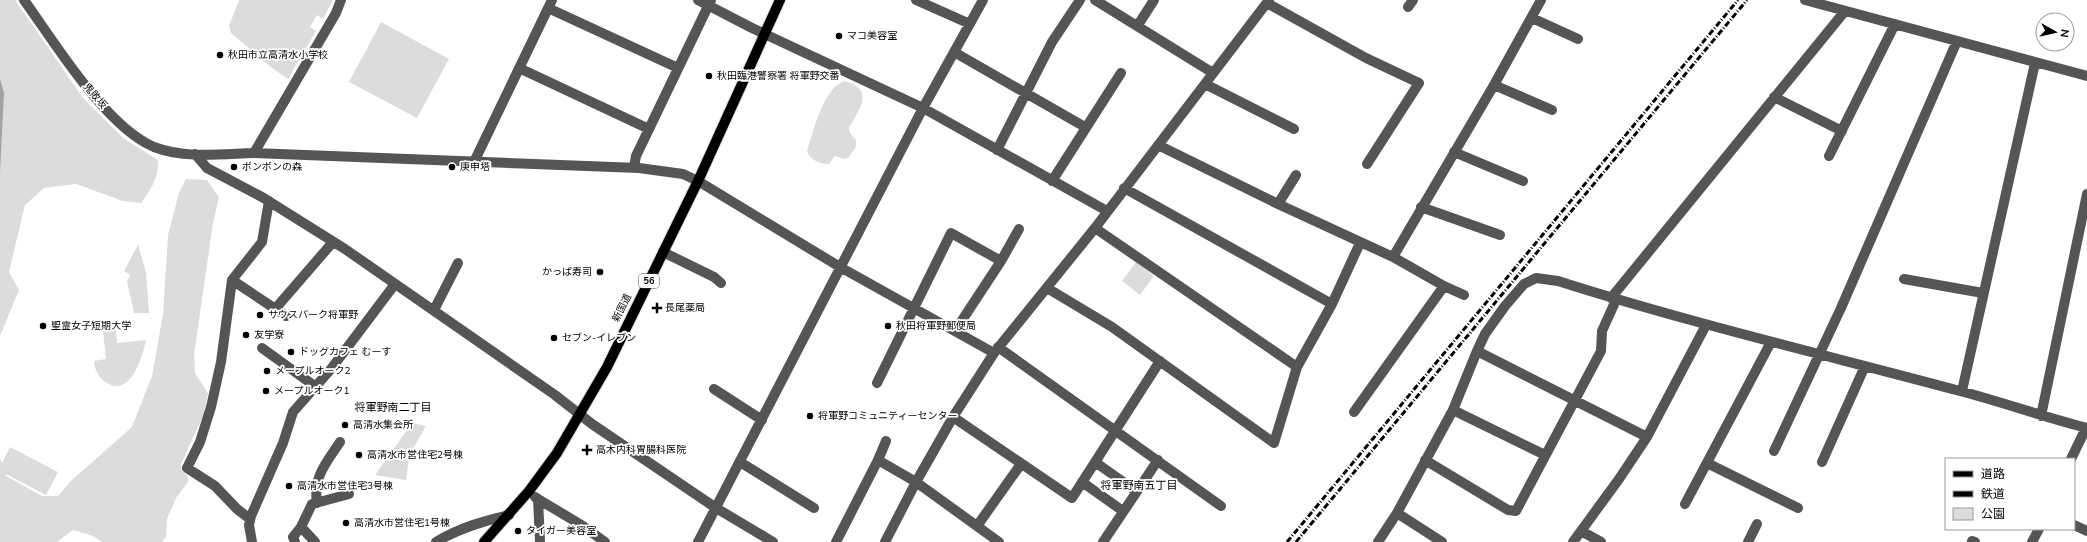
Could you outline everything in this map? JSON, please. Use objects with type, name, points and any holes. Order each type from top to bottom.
[{"type":"main road","name":"新国道","points":[[484,542],[529,491],[557,453],[607,367],[698,181],[780,0]]},
{"type":"street","name":"鬼敗坂","points":[[24,0],[85,85],[116,120],[154,147],[195,154],[254,153],[634,167],[684,174],[840,267],[955,331],[996,350],[1115,430],[1221,506]]},
{"type":"street","points":[[254,153],[336,12],[341,0]]},
{"type":"street","points":[[698,0],[710,2],[764,33],[923,108],[1107,211]]},
{"type":"street","points":[[916,0],[970,24]]},
{"type":"street","points":[[698,542],[923,108],[983,0]]},
{"type":"street","points":[[997,150],[1027,95],[1052,42],[1080,0]]},
{"type":"street","points":[[1095,0],[1138,25],[1213,73]]},
{"type":"street","points":[[1138,25],[1154,0]]},
{"type":"street","points":[[1392,257],[1494,85],[1541,0]]},
{"type":"street","points":[[1805,0],[2087,76]]},
{"type":"street","points":[[885,542],[916,482],[953,417],[996,350],[1095,228],[1268,1],[1335,42],[1419,83],[1368,164]]},
{"type":"street","points":[[634,167],[636,156],[710,2]]},
{"type":"street","points":[[474,162],[550,4],[678,68]]},
{"type":"street","points":[[1425,460],[1508,510],[1516,511],[1601,351],[1602,331],[1613,299],[1845,11]]},
{"type":"street","points":[[1532,18],[1578,39]]},
{"type":"street","points":[[1829,156],[1895,24]]},
{"type":"street","points":[[1774,451],[1819,355],[1957,41]]},
{"type":"street","points":[[954,52],[1085,128]]},
{"type":"street","points":[[1962,391],[2035,63]]},
{"type":"street","points":[[519,68],[649,129]]},
{"type":"street","points":[[1052,181],[1121,73]]},
{"type":"street","points":[[1205,84],[1294,129]]},
{"type":"street","points":[[1494,85],[1552,110]]},
{"type":"street","points":[[1774,98],[1842,131]]},
{"type":"street","points":[[1158,145],[1278,204],[1392,257],[1444,286],[1464,295]]},
{"type":"street","points":[[1454,152],[1523,181]]},
{"type":"street","points":[[195,154],[207,168],[269,201],[333,242],[434,310],[580,414],[716,508],[773,542]]},
{"type":"street","points":[[1278,204],[1296,175]]},
{"type":"street","points":[[1124,188],[1332,304]]},
{"type":"street","points":[[2041,416],[2087,194]]},
{"type":"street","points":[[250,519],[237,509],[215,486],[187,468],[200,442],[211,407],[221,362],[232,280],[262,242],[269,201]]},
{"type":"street","points":[[1421,207],[1500,235]]},
{"type":"street","points":[[1095,228],[1297,367]]},
{"type":"street","points":[[955,331],[1001,261],[1019,229]]},
{"type":"street","points":[[876,383],[915,309],[951,233],[1001,261]]},
{"type":"street","points":[[275,309],[333,242]]},
{"type":"street","points":[[1047,288],[1112,327],[1274,443],[1297,367],[1332,304],[1360,243]]},
{"type":"street","points":[[663,252],[714,277],[721,283]]},
{"type":"street","points":[[434,310],[458,263]]},
{"type":"street","points":[[1378,542],[1398,513],[1453,410],[1477,351],[1486,334],[1505,306],[1524,284],[1536,278],[1558,281],[1613,299],[1706,325],[1962,391],[2041,416],[2086,428],[2072,458]]},
{"type":"street","points":[[1904,279],[1983,293]]},
{"type":"street","points":[[232,280],[286,316]]},
{"type":"street","points":[[252,542],[249,525],[250,519],[283,443],[293,412],[316,387],[395,284]]},
{"type":"street","points":[[1354,412],[1444,286]]},
{"type":"street","points":[[1573,542],[1619,480],[1647,437],[1706,325]]},
{"type":"street","points":[[1685,504],[1772,342]]},
{"type":"street","points":[[262,348],[316,387]]},
{"type":"street","points":[[1477,351],[1647,437]]},
{"type":"street","points":[[953,417],[1072,498],[1160,362]]},
{"type":"street","points":[[1822,462],[1866,366]]},
{"type":"street","points":[[714,389],[762,420]]},
{"type":"street","points":[[1453,410],[1545,455]]},
{"type":"street","points":[[836,542],[878,460],[886,441]]},
{"type":"street","points":[[317,503],[315,489],[319,474],[340,442]]},
{"type":"street","points":[[878,460],[916,482],[999,542]]},
{"type":"street","points":[[1103,542],[1158,460]]},
{"type":"street","points":[[740,462],[814,508]]},
{"type":"street","points":[[1094,462],[1136,491]]},
{"type":"street","points":[[1707,463],[1798,508]]},
{"type":"street","points":[[977,526],[1021,464]]},
{"type":"street","points":[[1082,482],[1123,511]]},
{"type":"street","points":[[529,491],[538,499],[583,526],[605,542]]},
{"type":"street","points":[[295,542],[293,538],[301,527],[312,504],[349,494]]},
{"type":"street","points":[[538,499],[540,542]]},
{"type":"street","points":[[1398,513],[1442,542]]},
{"type":"street","points":[[436,542],[453,532],[474,523],[509,515]]},
{"type":"street","points":[[1748,542],[1757,524]]},
{"type":"street","points":[[2075,525],[2087,531]]},
{"type":"street","points":[[301,527],[315,542]]},
{"type":"street","points":[[754,530],[754,542]]},
{"type":"street","points":[[2032,542],[2038,530]]},
{"type":"street","points":[[1581,531],[1601,542]]},
{"type":"green space","points":[[0,0],[15,0],[83,98],[123,138],[158,160],[158,166],[154,183],[141,203],[123,201],[76,184],[44,188],[25,205],[9,272],[19,290],[0,336]]},
{"type":"green space","points":[[239,0],[333,0],[323,19],[317,15],[310,27],[316,31],[288,79],[266,63],[231,33],[229,26]]},
{"type":"green space","points":[[381,22],[449,59],[417,118],[349,82]]},
{"type":"green space","points":[[844,81],[860,89],[862,94],[860,107],[849,128],[850,133],[856,140],[856,147],[848,158],[844,159],[835,156],[829,164],[822,163],[813,159],[807,152],[816,123],[825,102],[830,93]]},
{"type":"green space","points":[[186,179],[207,180],[219,197],[213,223],[194,355],[195,373],[208,393],[203,416],[181,464],[181,469],[188,477],[188,482],[176,498],[167,519],[166,536],[162,542],[102,542],[93,536],[73,530],[57,542],[0,542],[0,458],[2,463],[10,447],[58,472],[46,495],[6,474],[6,476],[42,496],[58,496],[72,480],[132,427],[152,376],[163,314],[168,235],[179,193]]},
{"type":"green space","points":[[138,245],[146,272],[149,313],[134,313],[127,281],[130,275],[124,271]]},
{"type":"green space","points":[[1136,262],[1154,276],[1140,295],[1122,281]]},
{"type":"green space","points":[[115,321],[117,343],[146,340],[142,356],[132,377],[123,385],[117,386],[111,385],[101,378],[97,373],[94,361],[106,359],[102,322]]},
{"type":"green space","points":[[412,423],[426,426],[409,456],[406,480],[375,475]]},
{"type":"shaded area","points":[[0,79],[4,93],[0,173]]},
{"type":"railway","points":[[1287,542],[1738,0]]},
{"type":"railway","points":[[1296,542],[1747,0]]},
{"type":"place","name":"マコ美容室","points":[[839,36]]},
{"type":"place","name":"秋田市立高清水小学校","points":[[220,55]]},
{"type":"place","name":"秋田臨港警察署 将軍野交番","points":[[709,76]]},
{"type":"place","name":"ボンボンの森","points":[[234,167]]},
{"type":"place","name":"庚申塔","points":[[452,167]]},
{"type":"place","name":"かっぱ寿司","points":[[600,272]]},
{"type":"place","name":"長尾薬局","points":[[657,308]]},
{"type":"place","name":"サウスパーク将軍野","points":[[260,315]]},
{"type":"place","name":"聖霊女子短期大学","points":[[43,326]]},
{"type":"place","name":"秋田将軍野郵便局","points":[[888,326]]},
{"type":"place","name":"友学寮","points":[[246,335]]},
{"type":"place","name":"セブン-イレブン","points":[[554,338]]},
{"type":"place","name":"ドッグカフェ むーす","points":[[291,352]]},
{"type":"place","name":"メープルオーク2","points":[[267,371]]},
{"type":"place","name":"メープルオーク1","points":[[266,391]]},
{"type":"place","name":"将軍野コミュニティーセンター","points":[[810,416]]},
{"type":"place","name":"高清水集会所","points":[[345,425]]},
{"type":"place","name":"高木内科胃腸科医院","points":[[587,450]]},
{"type":"place","name":"高清水市営住宅2号棟","points":[[359,455]]},
{"type":"place","name":"高清水市営住宅3号棟","points":[[289,486]]},
{"type":"place","name":"高清水市営住宅1号棟","points":[[346,523]]},
{"type":"place","name":"タイガー美容室","points":[[518,531]]},
{"type":"district","name":"将軍野南二丁目","points":[[393,407]]},
{"type":"district","name":"将軍野南五丁目","points":[[1139,485]]}]
